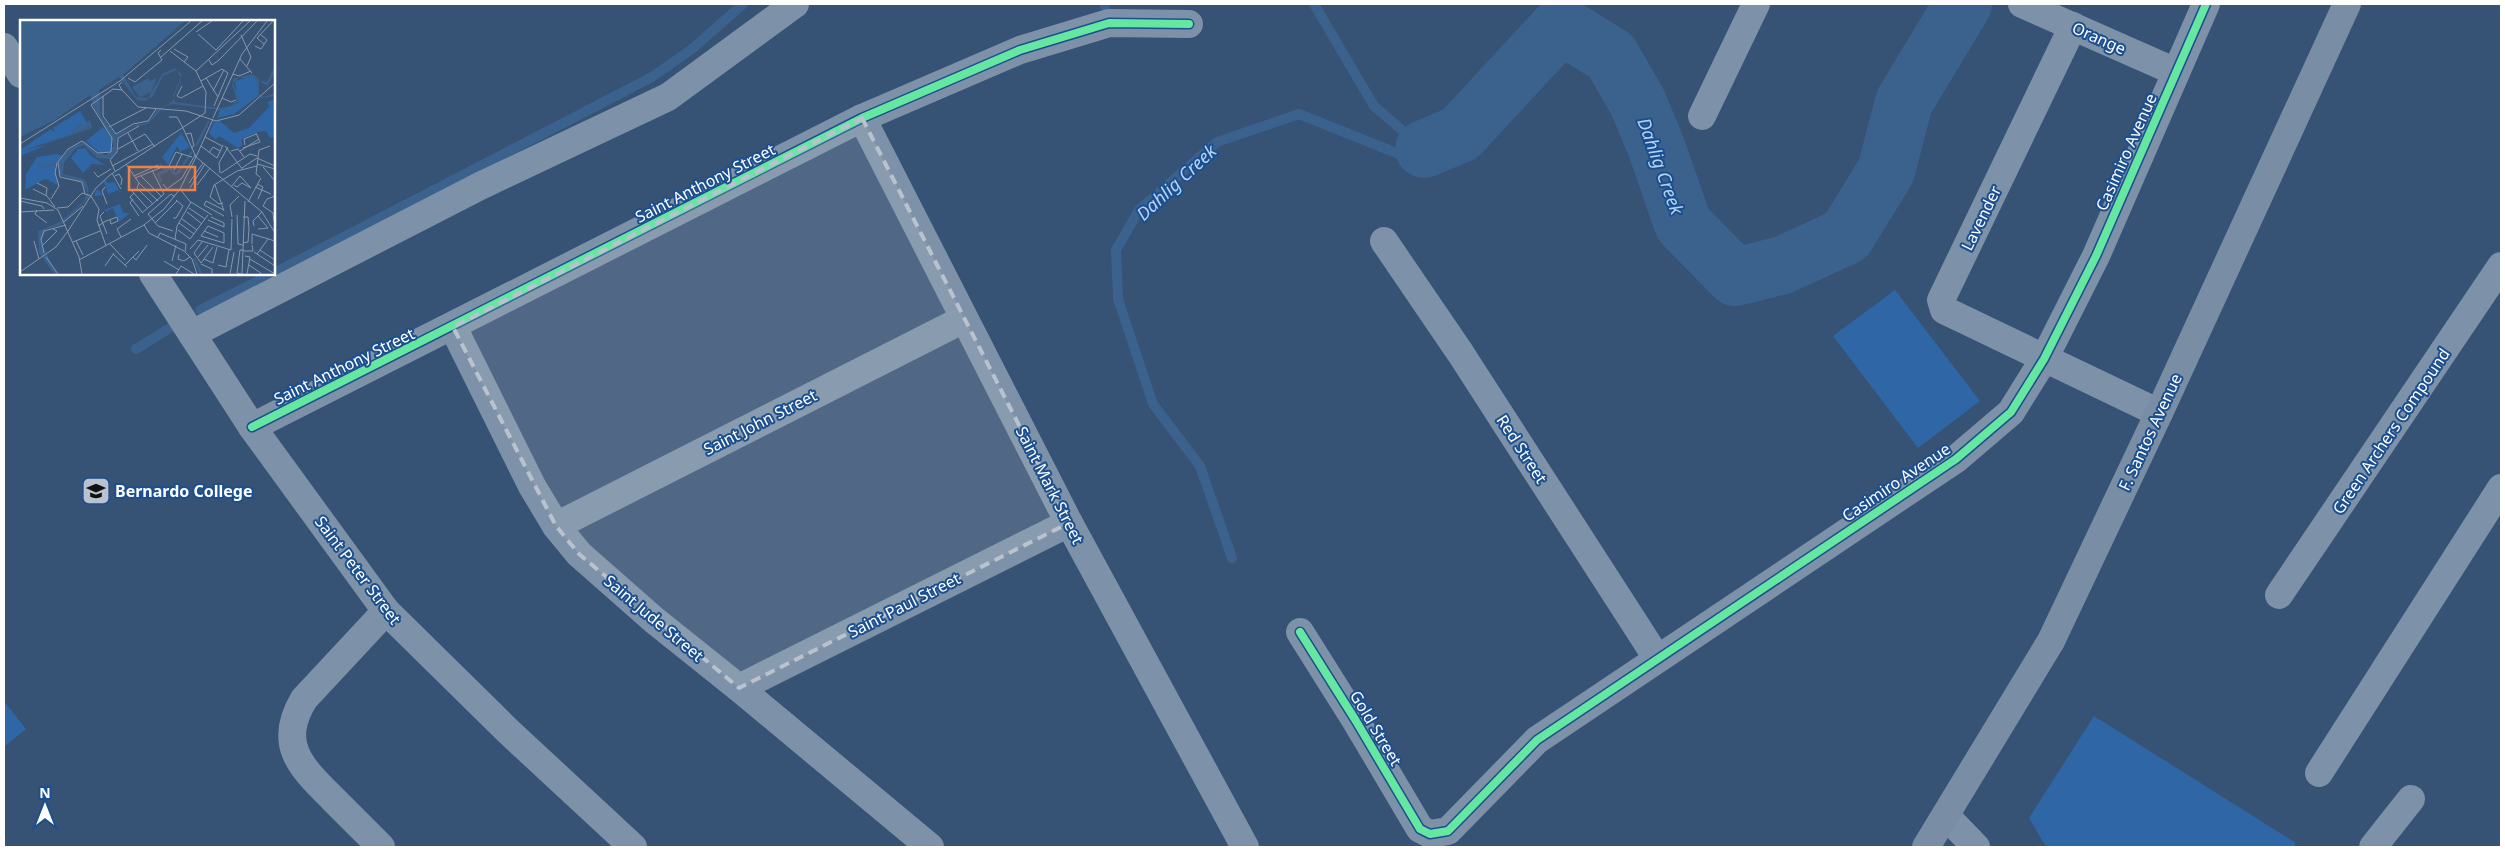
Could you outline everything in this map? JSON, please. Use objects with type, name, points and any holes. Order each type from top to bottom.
[{"type":"street","points":[[192,334],[480,186],[668,97],[795,4]]},
{"type":"street","points":[[1702,116],[1756,4]]},
{"type":"street","name":"Orange","points":[[2022,4],[2176,72]]},
{"type":"street","name":"Casimiro Avenue","points":[[1430,834],[1448,831],[1538,740],[1657,658],[1956,460],[2011,412],[2044,359],[2096,256],[2206,4]]},
{"type":"street","name":"F. Santos Avenue","points":[[1926,847],[1947,817],[2050,641],[2159,413],[2347,4]]},
{"type":"street","name":"Saint Anthony Street","points":[[252,426],[453,327],[862,118],[1020,50],[1109,23],[1189,24]]},
{"type":"street","name":"Lavender","points":[[2073,26],[1941,300],[1944,310],[2159,413]]},
{"type":"street","points":[[4,47],[20,72]]},
{"type":"street","name":"Saint Mark Street","points":[[862,118],[1069,523],[1245,847]]},
{"type":"street","name":"Red Street","points":[[1384,241],[1461,354],[1657,658]]},
{"type":"street","name":"Green Archers Compound","points":[[2279,595],[2501,266]]},
{"type":"street","name":"Saint Peter Street","points":[[154,275],[252,426],[386,611],[502,725],[634,847]]},
{"type":"street","name":"Saint John Street","points":[[556,526],[964,319]]},
{"type":"street","name":"Saint Jude Street","points":[[453,327],[532,486],[556,526],[579,554],[654,620],[930,847]]},
{"type":"street","points":[[2320,773],[2501,488]]},
{"type":"street","name":"Saint Paul Street","points":[[739,688],[1069,523]]},
{"type":"street","points":[[381,847],[304,770],[294,752],[291,732],[294,714],[304,699],[386,611]]},
{"type":"street","name":"Gold Street","points":[[1300,632],[1356,721],[1420,829],[1430,834]]},
{"type":"street","points":[[2386,843],[2411,799]]},
{"type":"street","points":[[1947,817],[1976,847]]},
{"type":"highlighted area","points":[[862,118],[1069,523],[739,688],[579,554],[556,526],[453,327]]},
{"type":"shaded area","points":[[1895,290],[1980,401],[1918,448],[1833,336]]},
{"type":"shaded area","points":[[4,701],[26,729],[4,747]]},
{"type":"shaded area","points":[[2094,716],[2296,843],[2293,847],[2046,847],[2029,818]]},
{"type":"waterway","points":[[275,272],[652,77],[692,49],[743,4]]},
{"type":"waterway","name":"Dahlig Creek","points":[[1314,4],[1374,106],[1424,149]]},
{"type":"waterway","name":"Dahlig Creek","points":[[1424,149],[1460,134],[1561,25],[1611,56],[1638,103],[1657,149],[1683,224],[1735,277],[1783,265],[1846,236],[1886,171],[1904,102],[1963,4]]},
{"type":"waterway","name":"Dahlig Creek","points":[[1232,558],[1200,466],[1153,404],[1118,299],[1116,250],[1139,210],[1217,142],[1299,114],[1399,154],[1424,149]]},
{"type":"waterway","points":[[200,310],[270,275]]},
{"type":"waterway","points":[[136,349],[173,326]]},
{"type":"cycle path","points":[[1300,632],[1356,721],[1420,829],[1430,834],[1448,831],[1537,740],[1956,459],[2011,412],[2044,359],[2096,256],[2206,4]]},
{"type":"cycle path","points":[[252,427],[862,118],[1020,50],[1109,23],[1189,24]]},
{"type":"place","name":"Bernardo College","points":[[96,491]]}]
